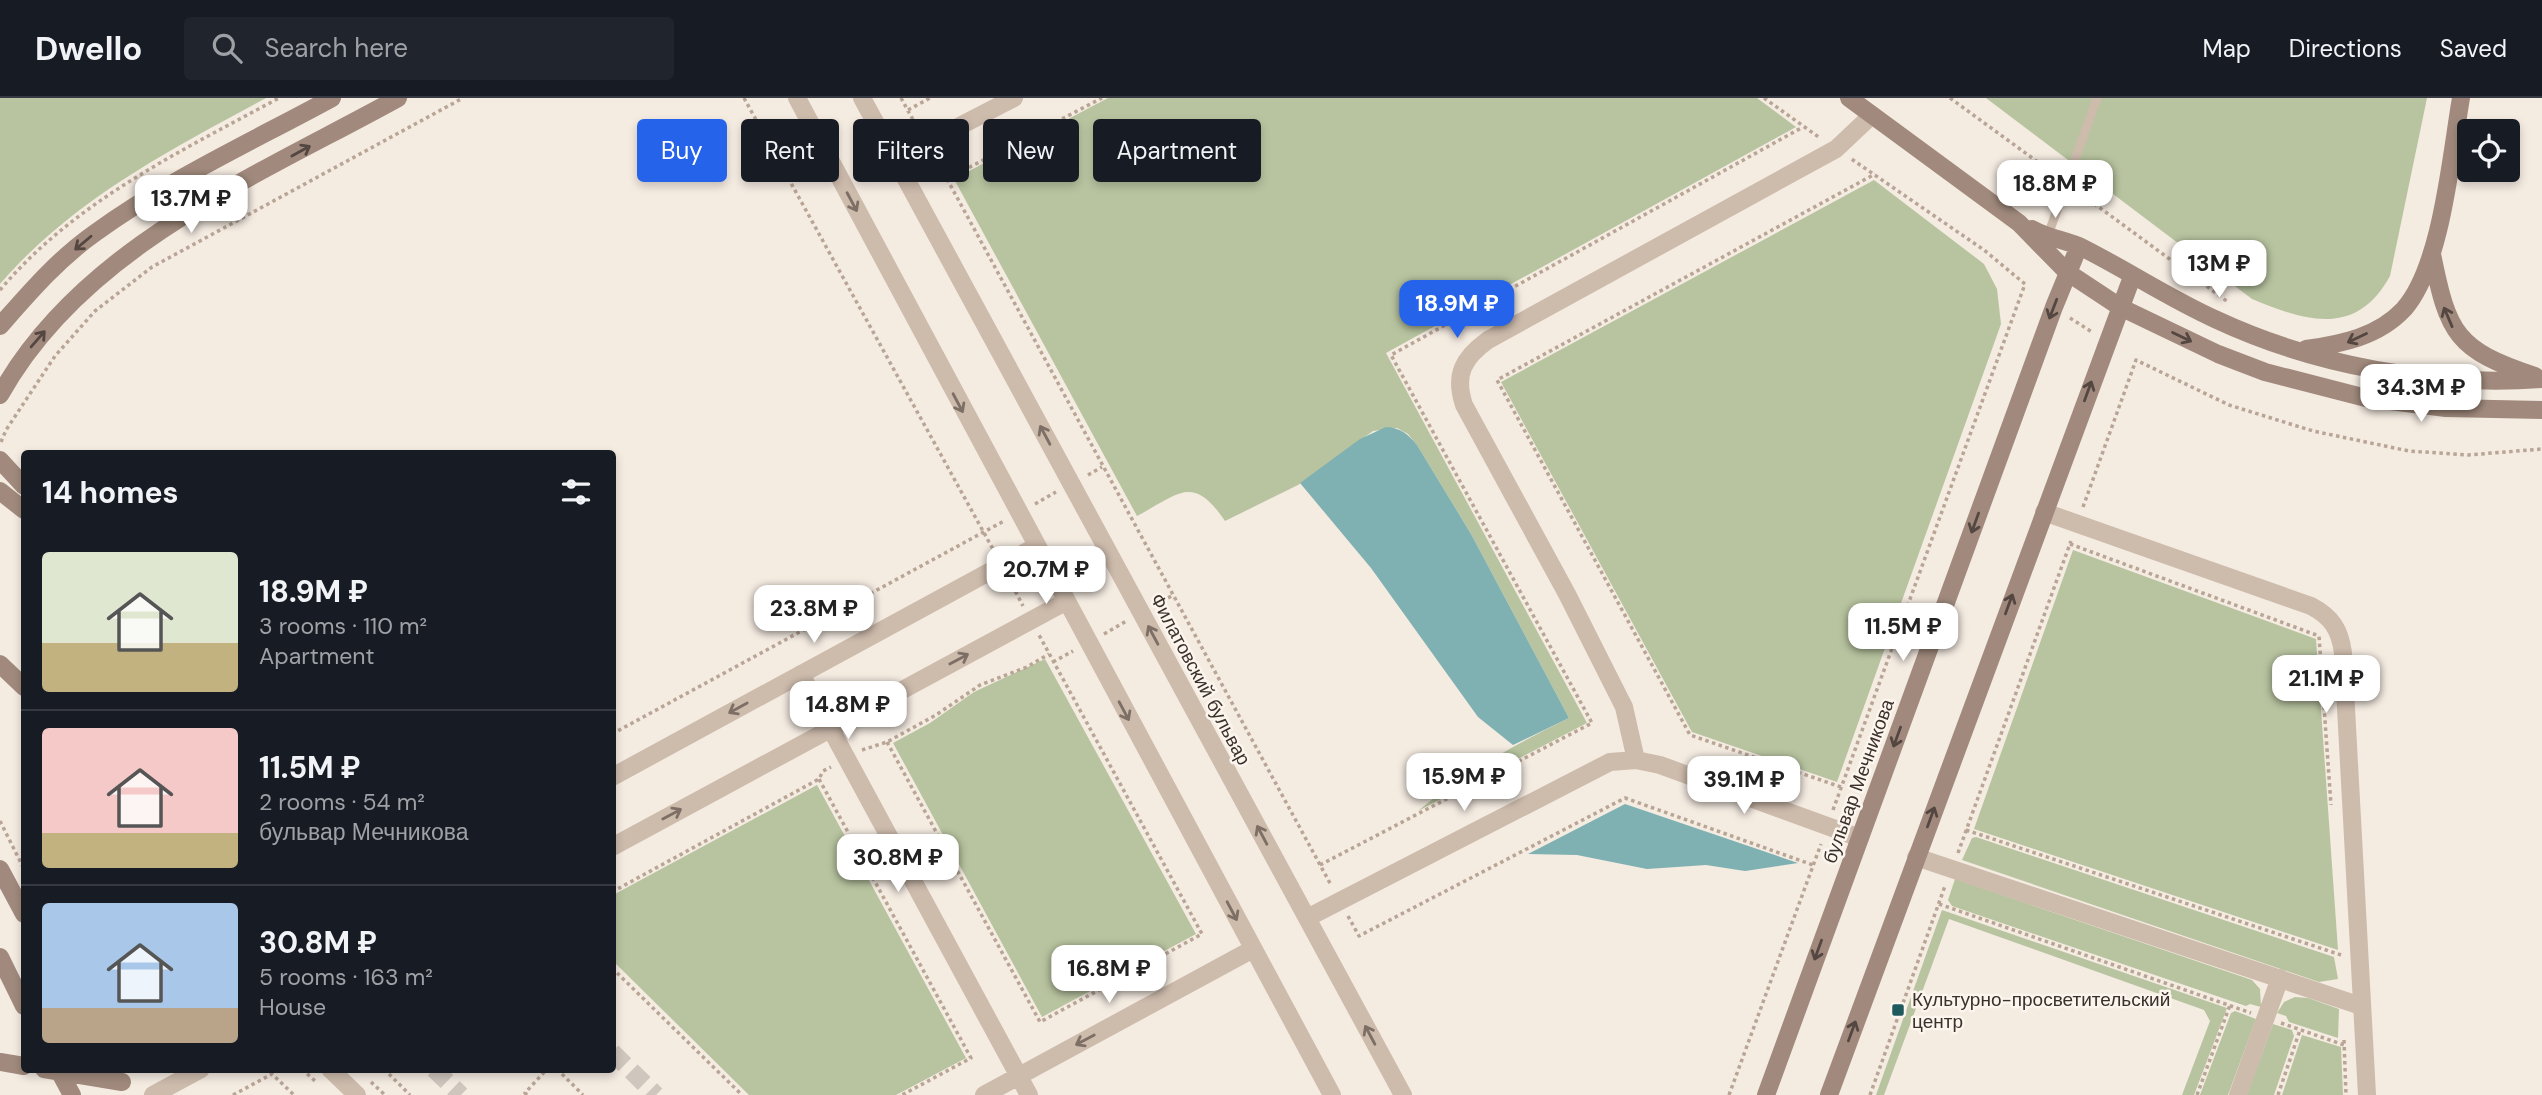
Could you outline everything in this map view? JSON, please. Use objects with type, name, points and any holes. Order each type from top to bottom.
[{"type":"street","points":[[0,327],[45,274],[95,232],[176,183],[332,98]]},
{"type":"street","points":[[0,395],[20,358],[70,301],[121,257],[196,209],[398,98]]},
{"type":"street","points":[[797,98],[1017,514],[1332,1095]]},
{"type":"street","name":"Филатовский бульвар","points":[[862,98],[874,119]]},
{"type":"street","points":[[969,122],[1014,98]]},
{"type":"street","points":[[1849,98],[2019,223],[2067,272],[2120,307],[2217,354],[2265,372],[2367,398],[2446,408],[2542,410]]},
{"type":"street","points":[[2295,350],[2346,344],[2380,327],[2403,310],[2419,286],[2432,254],[2461,98]]},
{"type":"street","points":[[1636,760],[1624,707],[1567,594],[1464,405],[1458,381],[1461,368],[1475,349],[1488,340],[1836,149],[1872,115]]},
{"type":"street","name":"Филатовский бульвар","points":[[908,182],[1403,1095]]},
{"type":"street","points":[[2019,223],[2047,237],[2079,246],[2216,320],[2295,350],[2373,368],[2460,381],[2542,379]]},
{"type":"street","name":"бульвар Мечникова","points":[[1766,1095],[2067,272],[2079,246]]},
{"type":"street","points":[[2432,254],[2448,321],[2462,341],[2483,356],[2542,379]]},
{"type":"street","points":[[1829,1095],[2132,277]]},
{"type":"street","points":[[0,460],[21,483]]},
{"type":"street","points":[[0,491],[21,508]]},
{"type":"street","points":[[2043,512],[2311,606],[2322,612],[2337,629],[2343,653],[2367,1095]]},
{"type":"street","points":[[616,775],[1035,547]]},
{"type":"street","points":[[616,845],[1065,602]]},
{"type":"street","points":[[0,664],[21,684]]},
{"type":"street","points":[[801,674],[1029,1095]]},
{"type":"street","points":[[1307,918],[1601,765],[1636,760],[1660,765],[1860,838]]},
{"type":"street","points":[[1916,857],[2361,1006]]},
{"type":"street","points":[[0,869],[21,908]]},
{"type":"street","points":[[984,1095],[1253,949]]},
{"type":"street","points":[[0,957],[21,1000]]},
{"type":"street","points":[[2238,1095],[2280,978]]},
{"type":"street","points":[[0,1062],[21,1066]]},
{"type":"street","points":[[56,1073],[72,1095]]},
{"type":"street","points":[[71,1073],[122,1082]]},
{"type":"street","points":[[153,1095],[194,1073]]},
{"type":"street","points":[[334,1073],[357,1095]]},
{"type":"lane","points":[[2047,237],[2098,98]]},
{"type":"path","points":[[0,444],[6,429],[55,356],[87,320],[152,267],[463,98]]},
{"type":"path","points":[[744,98],[1202,934],[1040,1022],[887,742]]},
{"type":"path","points":[[901,98],[913,119]]},
{"type":"path","points":[[908,110],[930,98]]},
{"type":"path","points":[[969,168],[1102,98]]},
{"type":"path","points":[[1729,1095],[2025,284],[1984,250],[1764,98]]},
{"type":"path","points":[[1950,98],[2228,302]]},
{"type":"path","points":[[1841,787],[1690,736],[1497,380],[1875,174]]},
{"type":"path","points":[[949,182],[1359,936],[1625,798],[1813,865]]},
{"type":"path","points":[[2069,317],[2092,332]]},
{"type":"path","points":[[1870,1095],[2136,360],[2229,405],[2313,430],[2409,451],[2468,455],[2542,449]]},
{"type":"path","points":[[616,732],[1103,467]]},
{"type":"path","points":[[2070,544],[2319,636],[2332,816]]},
{"type":"path","points":[[1053,662],[1173,595]]},
{"type":"path","points":[[616,890],[819,779],[823,771],[874,744],[887,742],[936,715],[980,685],[1027,667],[1049,654]]},
{"type":"path","points":[[819,779],[971,1058],[902,1095]]},
{"type":"path","points":[[0,821],[21,863]]},
{"type":"path","points":[[1966,830],[2341,955],[2340,941]]},
{"type":"path","points":[[1939,904],[2344,1045],[2346,1095]]},
{"type":"path","points":[[616,972],[742,1095]]},
{"type":"path","points":[[2197,1095],[2230,1005]]},
{"type":"path","points":[[2278,1095],[2300,1030]]},
{"type":"path","points":[[233,1095],[271,1073]]},
{"type":"path","points":[[274,1073],[294,1095]]},
{"type":"path","points":[[388,1073],[410,1095]]},
{"type":"path","points":[[527,1095],[525,1093],[543,1073]]},
{"type":"path","points":[[561,1073],[583,1095]]},
{"type":"green space","points":[[0,98],[266,98],[194,137],[90,202],[28,254],[0,284]]},
{"type":"green space","points":[[1108,98],[1757,98],[1796,127],[1386,353],[1587,723],[1418,811],[1490,760],[1569,718],[1471,534],[1417,445],[1408,434],[1397,428],[1373,431],[1298,485],[1225,521],[1204,497],[1185,492],[1137,516],[956,182],[969,182],[969,171],[983,164],[983,182],[1079,182],[1079,119],[1068,119]]},
{"type":"green space","points":[[1986,98],[2427,98],[2390,276],[2376,296],[2362,309],[2328,319],[2291,313],[2252,299]]},
{"type":"green space","points":[[1874,180],[1984,264],[1997,289],[2001,324],[1837,782],[1692,732],[1501,382]]},
{"type":"green space","points":[[2073,550],[2316,639],[2338,950],[1974,829]]},
{"type":"green space","points":[[1045,659],[1196,934],[1042,1017],[893,743],[930,723],[974,692]]},
{"type":"green space","points":[[817,785],[966,1058],[896,1095],[749,1095],[616,964],[616,893]]},
{"type":"green space","points":[[1976,837],[2334,957],[2338,979],[2319,982],[1962,860],[1972,838]]},
{"type":"green space","points":[[1955,879],[2252,980],[2260,989],[2261,1007],[2250,1004],[2246,1006],[1952,906],[1948,900]]},
{"type":"green space","points":[[1942,910],[2227,1008],[2194,1095],[2182,1095],[2210,1021],[2204,1010],[1949,919],[1884,1095],[1876,1095]]},
{"type":"green space","points":[[2295,997],[2308,998],[2339,1009],[2338,1038],[2289,1022],[2286,1016],[2277,1013],[2284,1002]]},
{"type":"green space","points":[[2235,1011],[2256,1019],[2228,1095],[2200,1095],[2231,1013]]},
{"type":"green space","points":[[2273,1024],[2292,1030],[2294,1036],[2274,1095],[2247,1095]]},
{"type":"green space","points":[[2302,1035],[2341,1047],[2343,1095],[2282,1095]]},
{"type":"water","points":[[1386,427],[1404,432],[1417,445],[1471,534],[1569,718],[1513,745],[1478,717],[1371,568],[1300,483],[1360,439]]},
{"type":"water","points":[[1625,804],[1798,863],[1745,871],[1706,865],[1647,869],[1577,855],[1528,854]]},
{"type":"tunnel","points":[[616,1056],[656,1095]]},
{"type":"tunnel","points":[[438,1073],[461,1095]]},
{"type":"place","name":"Культурно-просветительский центр","points":[[1898,1010]]}]
